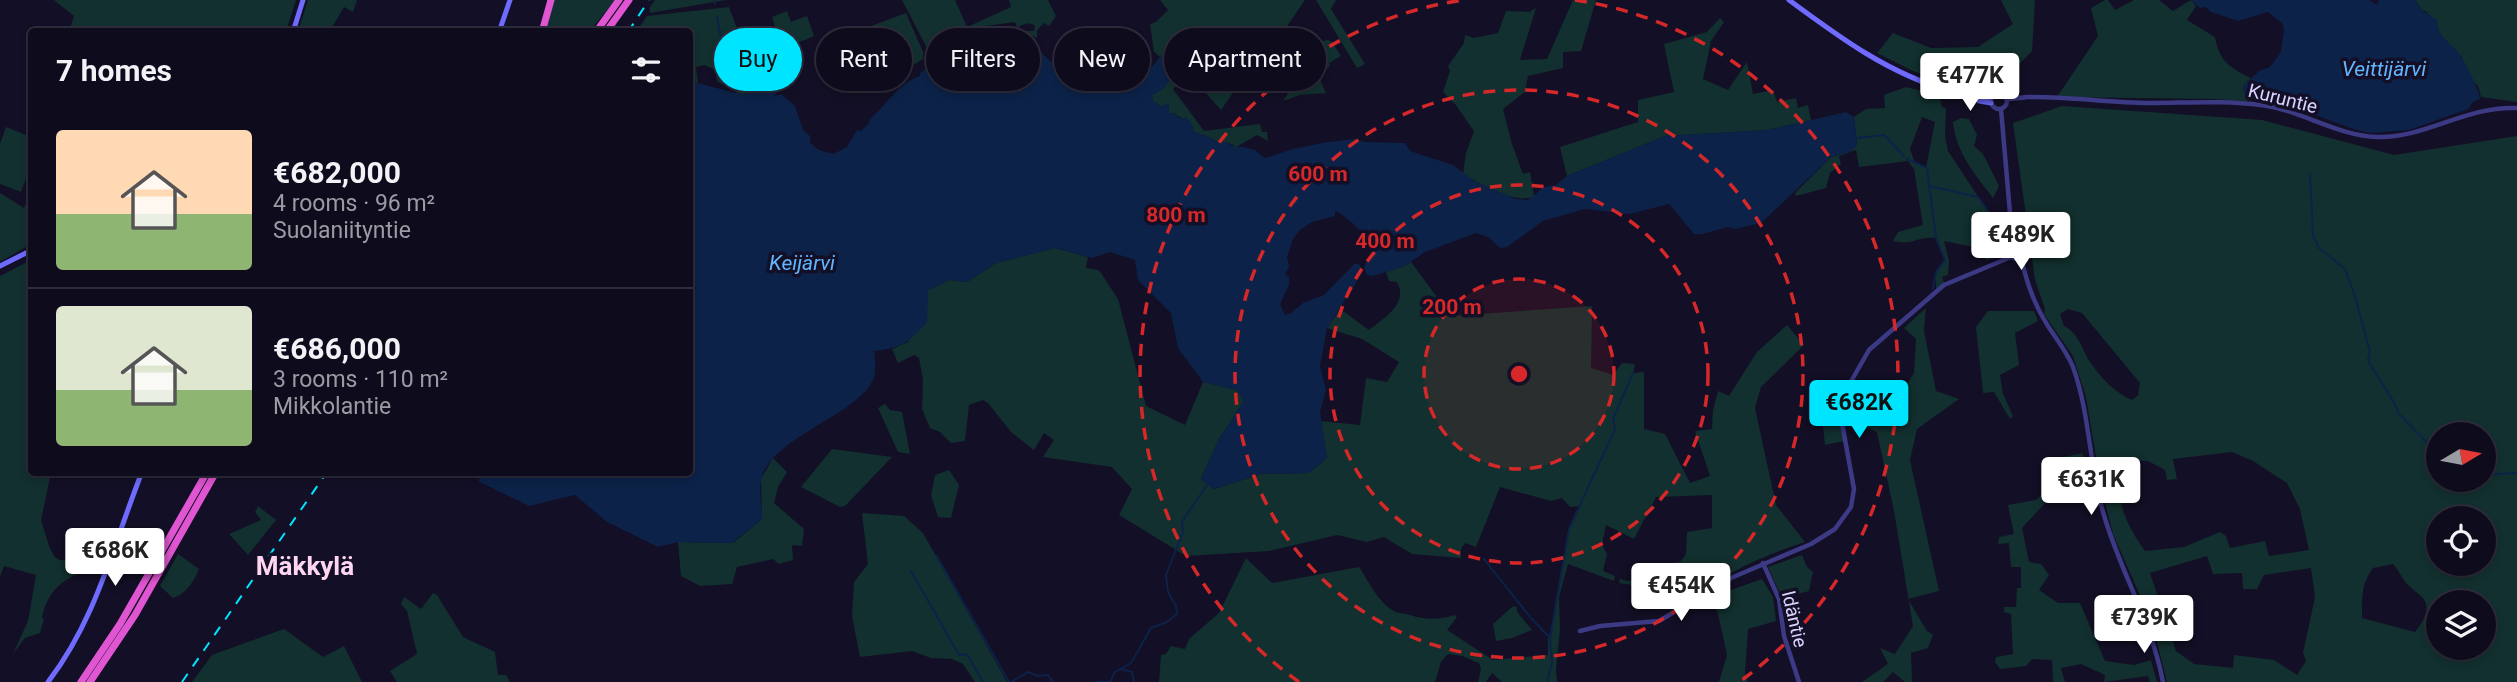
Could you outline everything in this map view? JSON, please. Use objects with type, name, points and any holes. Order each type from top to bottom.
[{"type":"highway","points":[[542,28],[549,0]]},
{"type":"highway","points":[[599,28],[619,0]]},
{"type":"highway","points":[[609,28],[629,0]]},
{"type":"highway","points":[[81,682],[120,624],[205,476]]},
{"type":"highway","points":[[90,682],[135,615],[214,476]]},
{"type":"main road","points":[[294,28],[303,0]]},
{"type":"main road","points":[[499,28],[508,0]]},
{"type":"main road","name":"Kuruntie","points":[[1792,0],[1883,64],[1917,80],[1998,104]]},
{"type":"main road","points":[[0,267],[28,252]]},
{"type":"main road","points":[[48,682],[75,643],[97,598],[141,476]]},
{"type":"street","name":"Kuruntie","points":[[1998,104],[2035,98],[2118,103],[2238,102],[2264,105],[2346,132],[2374,137],[2416,132],[2471,113],[2517,108]]},
{"type":"street","points":[[1998,104],[2015,254],[2042,315],[2066,352],[2077,379],[2102,510],[2117,555],[2147,622],[2163,682]]},
{"type":"street","points":[[1580,631],[1600,626],[1659,621],[1731,578],[1811,544],[1835,528],[1847,515],[1853,498],[1854,483],[1840,412],[1849,385],[1870,350],[1944,285],[2015,254]]},
{"type":"street","name":"Idäntie","points":[[1763,563],[1779,599],[1784,636],[1799,682]]},
{"type":"green space","points":[[54,0],[296,0],[287,28],[70,28],[74,16]]},
{"type":"green space","points":[[308,0],[357,0],[353,12],[344,7],[332,28],[299,28]]},
{"type":"green space","points":[[554,0],[615,0],[592,28],[547,28]]},
{"type":"green space","points":[[655,0],[726,0],[650,13],[650,7]]},
{"type":"green space","points":[[902,0],[955,0],[967,27],[1011,7],[1009,0],[1048,0],[1056,16],[1049,26],[1044,23],[1039,28],[1024,24],[1017,28],[1015,22],[986,28],[926,28],[926,46]]},
{"type":"green space","points":[[1160,0],[1305,0],[1286,28],[1164,28],[1164,91],[1174,91],[1204,131],[1260,124],[1262,132],[1267,132],[1268,141],[1257,135],[1238,146],[1235,151],[1234,145],[1217,142],[1193,131],[1192,125],[1152,101],[1150,70],[1160,57],[1154,52],[1150,24],[1156,22],[1168,10]]},
{"type":"green space","points":[[1316,0],[1336,0],[1331,9],[1365,64],[1357,68]]},
{"type":"green space","points":[[1573,0],[1596,0],[1581,51],[1563,52],[1563,68],[1528,76],[1525,92],[1503,109],[1523,174],[1530,172],[1534,196],[1509,196],[1478,183],[1463,174],[1466,153],[1474,131],[1443,92],[1450,71],[1448,66],[1464,43],[1465,35],[1474,38],[1498,33],[1506,11],[1529,12],[1536,8],[1520,60],[1547,59]]},
{"type":"green space","points":[[2001,0],[2035,0],[2032,51],[2004,80],[1962,88],[1913,71],[1877,53],[1893,33],[1931,48],[1978,47],[2013,24]]},
{"type":"green space","points":[[2108,0],[2115,10],[2134,0],[2159,0],[2173,11],[2191,0],[2196,6],[2187,20],[2215,37],[2219,52],[2227,63],[2251,78],[2243,86],[2249,99],[2057,97],[2098,36],[2091,8]]},
{"type":"green space","points":[[2415,0],[2517,0],[2517,102],[2481,97],[2462,57],[2446,43],[2427,12],[2422,10]]},
{"type":"green space","points":[[729,7],[737,28],[714,28],[714,70],[705,65],[696,67],[698,83],[693,84],[693,28],[639,28],[647,16]]},
{"type":"green space","points":[[787,11],[791,22],[807,16],[814,36],[802,41],[802,28],[775,28],[772,17]]},
{"type":"green space","points":[[906,13],[923,52],[923,59],[912,66],[912,28],[871,26]]},
{"type":"green space","points":[[1720,18],[1724,22],[1711,41],[1703,79],[1728,90],[1747,62],[1753,94],[1773,90],[1777,102],[1796,98],[1798,108],[1808,105],[1811,120],[1768,130],[1665,136],[1567,176],[1560,147],[1638,122],[1638,100],[1674,92],[1664,44],[1707,32]]},
{"type":"green space","points":[[1326,40],[1332,42],[1341,56],[1329,63],[1330,66],[1326,70]]},
{"type":"green space","points":[[1906,87],[1939,95],[1942,107],[1946,108],[1945,136],[1948,151],[2000,230],[2002,251],[1985,261],[1988,254],[1974,247],[1944,241],[1949,261],[1948,275],[1942,277],[1944,283],[1936,289],[1936,272],[1945,260],[1936,238],[1893,241],[1898,232],[1923,225],[1914,169],[1908,161],[1859,167],[1856,150],[1839,156],[1841,164],[1830,173],[1826,188],[1796,196],[1795,193],[1831,157],[1851,151],[1857,145],[1854,117],[1866,109],[1885,108],[1884,95]],"holes":[[[1922,117],[1935,122],[1926,167],[1915,163],[1910,149]]]},
{"type":"green space","points":[[737,91],[749,91],[744,95],[736,94]]},
{"type":"green space","points":[[1204,91],[1234,91],[1221,110]]},
{"type":"green space","points":[[1290,91],[1326,93],[1300,95],[1283,101]]},
{"type":"green space","points":[[2062,106],[2262,120],[2394,155],[2517,136],[2517,682],[2167,682],[2152,623],[2113,534],[2101,487],[2120,486],[2127,520],[2145,551],[2184,547],[2220,532],[2226,536],[2230,548],[2265,541],[2269,556],[2309,550],[2300,509],[2287,483],[2253,461],[2232,452],[2173,459],[2177,479],[2167,480],[2165,470],[2148,461],[2106,460],[2105,476],[2099,475],[2086,397],[2073,356],[2044,314],[2045,309],[2035,280],[2013,123]],"holes":[[[2068,309],[2082,313],[2140,383],[2138,395],[2132,400],[2104,379],[2090,362],[2077,337],[2064,326],[2060,314]],[[2207,556],[2213,574],[2242,573],[2243,589],[2257,589],[2264,575],[2311,568],[2315,597],[2303,653],[2306,661],[2297,675],[2274,660],[2234,655],[2233,668],[2194,664],[2176,651],[2150,573]]]},
{"type":"green space","points":[[1961,118],[1969,119],[1977,135],[1974,146],[1983,154],[1999,186],[1993,198],[1967,163],[1958,143],[1953,122]]},
{"type":"green space","points":[[6,127],[28,136],[28,173],[21,192],[0,184],[0,144]]},
{"type":"green space","points":[[0,193],[24,208],[28,198],[28,246],[0,262]]},
{"type":"green space","points":[[1055,248],[1088,257],[1086,268],[1099,270],[1118,299],[1146,406],[1185,425],[1203,382],[1237,390],[1244,401],[1219,439],[1201,479],[1214,489],[1261,474],[1309,473],[1327,458],[1321,421],[1360,425],[1366,378],[1387,382],[1399,362],[1362,339],[1327,328],[1340,309],[1369,330],[1381,321],[1393,310],[1400,297],[1397,282],[1389,281],[1386,272],[1411,262],[1451,316],[1592,306],[1591,368],[1613,375],[1622,363],[1635,364],[1633,373],[1644,372],[1644,429],[1665,434],[1690,483],[1710,476],[1695,431],[1712,429],[1718,391],[1729,396],[1757,352],[1787,325],[1804,345],[1761,387],[1755,408],[1776,505],[1805,542],[1751,563],[1696,595],[1688,584],[1683,587],[1681,582],[1669,591],[1660,577],[1648,580],[1652,594],[1634,599],[1632,585],[1619,583],[1620,579],[1627,581],[1665,574],[1672,563],[1680,562],[1686,554],[1687,532],[1712,528],[1712,495],[1656,497],[1634,539],[1606,525],[1602,545],[1607,554],[1603,571],[1615,576],[1614,581],[1568,564],[1559,597],[1557,682],[1502,682],[1492,673],[1486,682],[1478,682],[1481,669],[1479,663],[1448,654],[1441,662],[1435,682],[1159,682],[1161,655],[1166,654],[1171,646],[1185,649],[1189,639],[1219,613],[1246,558],[1272,583],[1359,567],[1388,607],[1398,613],[1427,619],[1454,615],[1457,617],[1447,630],[1493,660],[1548,655],[1548,637],[1551,637],[1569,529],[1579,506],[1570,507],[1562,498],[1551,501],[1500,487],[1476,547],[1465,543],[1461,549],[1461,558],[1412,554],[1384,537],[1367,542],[1337,535],[1269,551],[1186,556],[1119,515],[1132,489],[1112,467],[1043,457],[1054,440],[1044,433],[1034,450],[1011,432],[983,400],[969,405],[965,441],[951,443],[940,432],[930,428],[922,409],[923,380],[919,358],[914,355],[898,363],[892,349],[908,342],[928,290],[949,280],[967,282],[996,263]]},
{"type":"green space","points":[[28,262],[28,476],[50,476],[41,520],[54,556],[59,560],[79,560],[78,574],[64,581],[50,597],[44,610],[40,633],[25,638],[13,654],[28,621],[36,575],[4,566],[0,577],[0,276]]},
{"type":"green space","points":[[1926,308],[1924,331],[1936,391],[1959,399],[1917,429],[1910,460],[1939,591],[1909,599],[1877,432],[1848,420],[1847,415],[1852,415],[1860,395],[1888,405],[1881,425],[1887,426],[1895,404],[1914,373],[1916,339],[1904,328]]},
{"type":"green space","points":[[1988,311],[2034,311],[2038,321],[2015,333],[2019,365],[2000,375],[2003,394],[2013,416],[2010,419],[1994,392],[1983,393],[1976,327]]},
{"type":"green space","points":[[885,404],[890,410],[902,412],[910,454],[898,452],[878,408]]},
{"type":"green space","points":[[1838,411],[1844,441],[1825,445],[1822,416]]},
{"type":"green space","points":[[832,449],[892,457],[845,506],[840,507],[801,487]]},
{"type":"green space","points":[[2083,453],[2085,487],[2074,472],[2022,528],[2029,562],[2041,564],[2049,575],[2039,590],[2058,603],[2080,603],[2105,661],[2134,665],[2151,660],[2157,682],[2150,682],[2148,676],[2104,682],[2105,675],[2081,664],[2061,668],[2065,682],[2053,682],[2052,660],[2032,659],[2026,666],[2000,669],[1995,662],[1996,657],[2013,654],[2011,614],[2004,612],[2004,607],[2016,607],[2017,588],[2021,588],[2021,567],[2011,567],[2009,543],[1998,544],[1999,537],[2014,534],[2008,505],[2036,500],[2048,488],[2063,457]]},
{"type":"green space","points":[[773,458],[787,472],[778,487],[774,503],[804,529],[802,546],[792,545],[793,560],[779,564],[773,559],[737,567],[732,584],[700,586],[681,576],[678,542],[733,543],[762,519],[761,479]]},
{"type":"green space","points":[[949,470],[959,485],[951,518],[938,517],[931,495],[935,475]]},
{"type":"green space","points":[[258,506],[276,520],[248,555],[229,534],[261,520],[255,512]]},
{"type":"green space","points":[[862,513],[904,516],[923,533],[1007,682],[975,682],[963,664],[952,659],[931,658],[912,651],[860,657],[852,616],[854,582],[868,564]]},
{"type":"green space","points":[[178,554],[199,569],[182,594],[173,598],[160,586]]},
{"type":"green space","points":[[1802,555],[1807,567],[1813,572],[1809,591],[1782,598],[1768,567]]},
{"type":"green space","points":[[1762,579],[1773,597],[1776,621],[1748,629],[1745,673],[1748,682],[1719,682],[1727,655],[1718,614],[1711,597]]},
{"type":"green space","points":[[433,593],[437,595],[463,637],[495,652],[498,675],[506,675],[510,682],[397,682],[390,671],[417,654],[407,611],[401,604],[404,597],[421,609]]},
{"type":"green space","points":[[1909,600],[1927,631],[1933,635],[1928,648],[1911,653],[1912,682],[1905,682],[1893,672],[1883,682],[1862,682],[1888,664],[1880,648],[1895,654],[1913,626]]},
{"type":"green space","points":[[1516,606],[1518,613],[1532,630],[1496,641],[1493,624]]},
{"type":"green space","points":[[284,629],[323,657],[344,646],[362,682],[192,682],[212,655]]},
{"type":"water","name":"Veittijärvi","points":[[2191,0],[2369,0],[2377,5],[2379,0],[2415,0],[2422,10],[2437,20],[2442,36],[2460,55],[2480,99],[2473,102],[2468,109],[2409,130],[2370,133],[2303,109],[2261,99],[2249,99],[2243,86],[2259,71],[2270,67],[2281,52],[2284,28],[2282,23],[2268,12],[2238,21],[2211,12],[2206,7],[2200,8]]},
{"type":"water","name":"Keijärvi","points":[[1040,52],[1054,64],[1054,91],[1150,91],[1150,70],[1164,53],[1164,88],[1153,95],[1153,101],[1163,107],[1166,103],[1169,104],[1169,113],[1181,119],[1186,117],[1193,131],[1234,146],[1235,151],[1238,146],[1255,150],[1265,158],[1293,149],[1355,139],[1365,142],[1405,143],[1410,151],[1453,165],[1474,181],[1516,199],[1528,200],[1544,187],[1556,185],[1567,176],[1665,136],[1768,130],[1846,112],[1854,117],[1857,145],[1851,151],[1831,157],[1761,223],[1735,229],[1727,227],[1703,234],[1694,234],[1669,204],[1630,214],[1585,209],[1543,221],[1507,247],[1500,248],[1488,237],[1476,233],[1425,252],[1405,266],[1373,276],[1367,275],[1364,267],[1374,247],[1351,222],[1335,211],[1335,216],[1312,222],[1293,239],[1287,257],[1289,267],[1285,274],[1289,277],[1289,285],[1280,304],[1285,315],[1303,303],[1324,295],[1355,263],[1360,265],[1362,273],[1327,328],[1320,366],[1326,390],[1320,412],[1327,458],[1309,473],[1260,474],[1214,489],[1201,479],[1219,439],[1244,401],[1236,390],[1203,382],[1178,348],[1171,313],[1138,280],[1135,260],[1110,252],[1092,258],[1055,248],[996,263],[967,282],[949,280],[928,290],[927,322],[904,343],[874,351],[874,379],[862,395],[794,440],[767,466],[760,486],[762,519],[732,543],[678,542],[658,547],[607,522],[575,495],[529,506],[478,481],[481,476],[693,476],[693,84],[714,87],[714,91],[744,95],[749,91],[776,91],[775,96],[781,94],[795,106],[803,130],[810,136],[810,143],[819,150],[833,154],[847,147],[857,130],[861,131],[897,91],[912,91],[912,79],[920,76],[926,68],[926,91],[1040,91]]},
{"type":"waterway","points":[[714,0],[715,4]]},
{"type":"waterway","points":[[717,17],[719,28]]},
{"type":"waterway","points":[[1857,138],[1884,135],[1904,156]]},
{"type":"waterway","points":[[1907,159],[1927,168],[1936,238],[1945,260],[1936,272],[1933,289]]},
{"type":"waterway","points":[[2310,174],[2313,236],[2319,248],[2345,269],[2370,352],[2370,364],[2399,414],[2426,442]]},
{"type":"waterway","points":[[1929,186],[1978,197],[2001,229],[2006,248]]},
{"type":"waterway","points":[[1550,638],[1569,529],[1615,429],[1613,419],[1633,373]]},
{"type":"waterway","points":[[2496,474],[2517,473]]},
{"type":"waterway","points":[[1096,682],[1110,682],[1115,672],[1131,663],[1151,628],[1167,622],[1177,614],[1176,606],[1168,592],[1166,575],[1183,532],[1182,523],[1208,484]]},
{"type":"waterway","points":[[936,555],[1009,682]]},
{"type":"waterway","points":[[1484,559],[1550,638]]},
{"type":"waterway","points":[[911,571],[959,655],[967,654],[983,682]]},
{"type":"waterway","points":[[1547,682],[1552,663],[1550,640]]},
{"type":"waterway","points":[[1120,669],[1132,672],[1134,682]]},
{"type":"waterway","points":[[1011,682],[1028,672],[1038,676],[1048,675],[1053,682]]},
{"type":"railway","points":[[631,28],[649,0]]},
{"type":"railway","points":[[182,682],[324,476]]},
{"type":"district","name":"Mäkkylä","points":[[305,566]]}]
